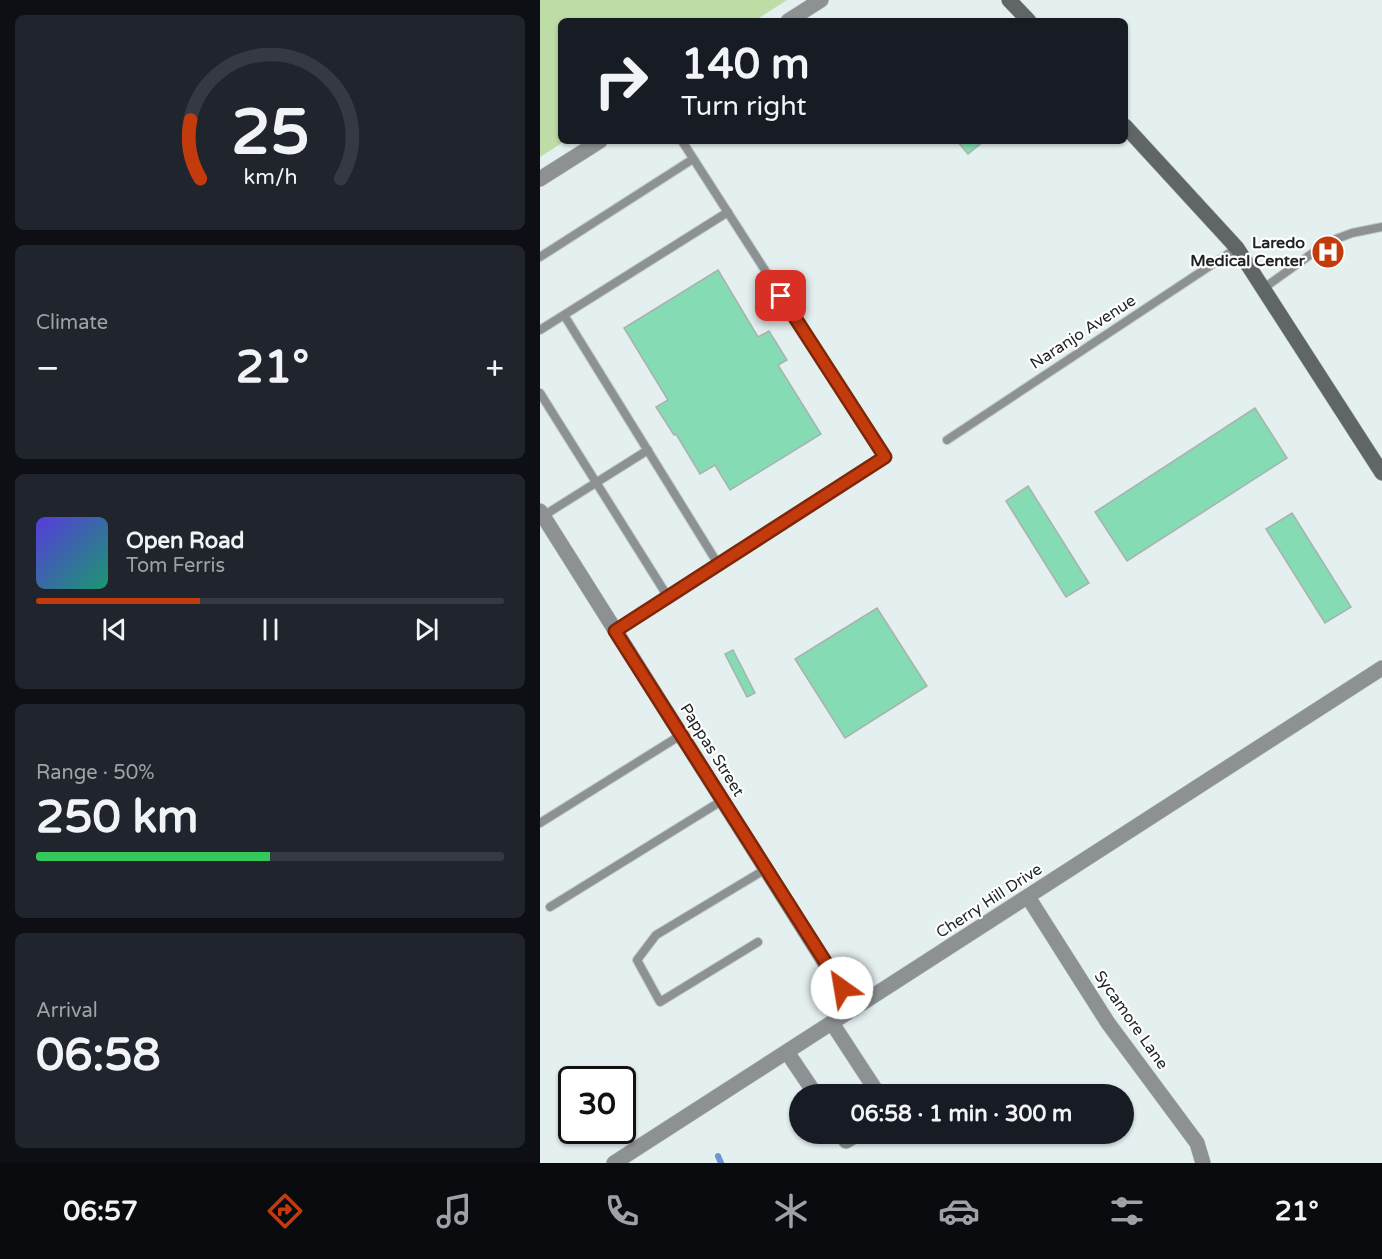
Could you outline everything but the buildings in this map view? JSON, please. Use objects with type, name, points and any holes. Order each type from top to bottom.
[{"type":"street","points":[[793,18],[821,0]]},
{"type":"street","points":[[1009,0],[1026,18]]},
{"type":"street","points":[[1128,129],[1237,248],[1382,473]]},
{"type":"street","points":[[540,179],[595,144]]},
{"type":"street","name":"Pappas Street","points":[[543,520],[854,1008]]},
{"type":"street","name":"Cherry Hill Drive","points":[[614,1163],[1382,668]]},
{"type":"street","name":"Sycamore Lane","points":[[1028,897],[1108,1023],[1197,1143],[1203,1163]]},
{"type":"street","points":[[832,1023],[872,1084]]},
{"type":"street","points":[[787,1052],[809,1084]]},
{"type":"lane","points":[[615,631],[885,457],[684,144]]},
{"type":"lane","points":[[540,257],[693,159]]},
{"type":"lane","points":[[540,330],[728,212]]},
{"type":"lane","points":[[1264,288],[1328,242],[1352,233],[1382,227]]},
{"type":"lane","name":"Naranjo Avenue","points":[[947,440],[1237,248]]},
{"type":"lane","points":[[564,315],[718,564]]},
{"type":"lane","points":[[540,393],[668,597]]},
{"type":"lane","points":[[543,520],[648,450]]},
{"type":"lane","points":[[540,823],[681,735]]},
{"type":"lane","points":[[550,907],[723,800]]},
{"type":"lane","points":[[758,942],[660,1002],[637,960],[656,935],[766,869]]},
{"type":"green space","points":[[540,0],[787,0],[759,18],[558,18],[558,144],[560,144],[540,157]]},
{"type":"waterway","points":[[718,1156],[721,1163]]},
{"type":"place","name":"Laredo Medical Center","points":[[1328,252]]},
{"type":"route","points":[[781,296],[885,457],[615,631],[842,988]]}]
